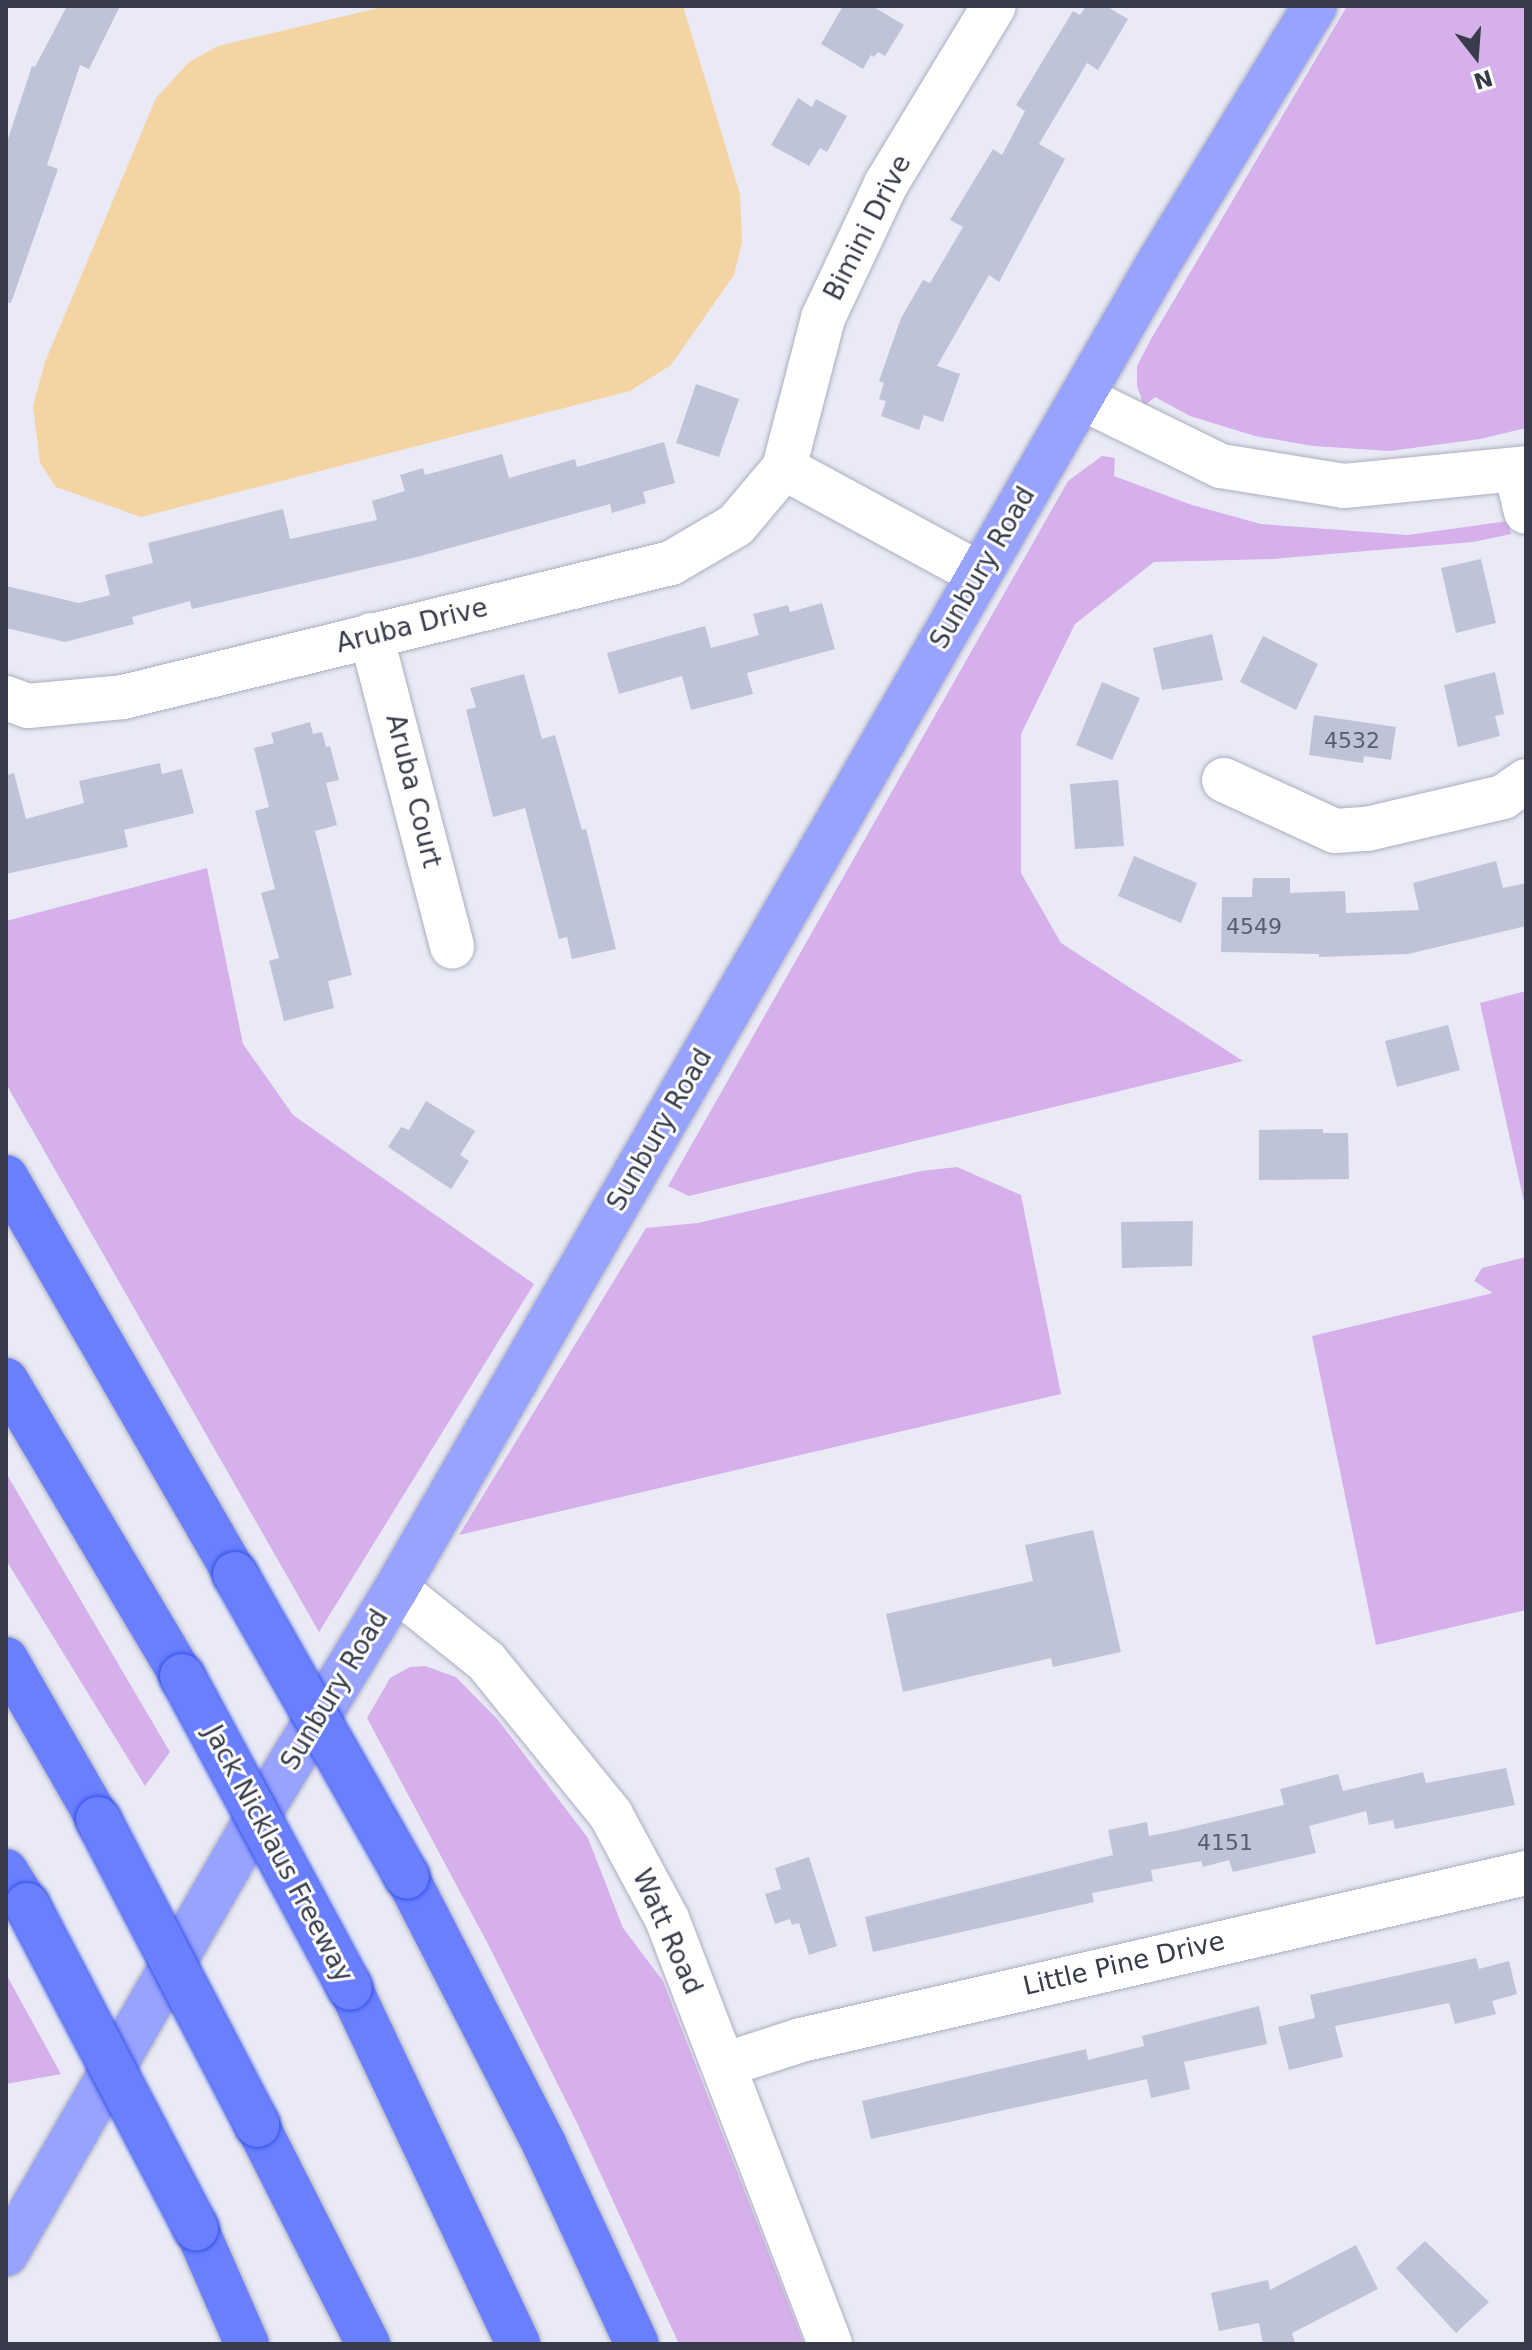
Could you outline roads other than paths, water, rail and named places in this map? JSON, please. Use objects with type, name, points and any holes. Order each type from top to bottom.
[{"type":"highway","points":[[6,1177],[407,1877],[545,2146],[637,2344]]},
{"type":"highway","name":"Jack Nicklaus Freeway","points":[[6,1380],[182,1676],[350,1988],[518,2344]]},
{"type":"highway","points":[[6,1659],[98,1819],[368,2344]]},
{"type":"highway","points":[[16,1888],[196,2228],[247,2344]]},
{"type":"main road","name":"Sunbury Road","points":[[9,2240],[261,1811],[396,1589],[1158,264],[1315,6]]},
{"type":"street","name":"Bimini Drive","points":[[784,468],[823,318],[886,184],[994,6]]},
{"type":"street","points":[[1082,398],[1221,466],[1344,486],[1523,483]]},
{"type":"street","points":[[784,468],[979,574]]},
{"type":"street","name":"Aruba Drive","points":[[6,698],[28,706],[123,697],[671,563],[736,525],[784,468]]},
{"type":"street","name":"Aruba Court","points":[[371,635],[452,947]]},
{"type":"street","points":[[1224,780],[1335,831],[1367,829],[1503,797],[1526,781]]},
{"type":"street","name":"Watt Road","points":[[396,1589],[486,1661],[611,1815],[667,1919],[830,2344]]},
{"type":"street","name":"Little Pine Drive","points":[[724,2065],[801,2040],[1526,1873]]}]
